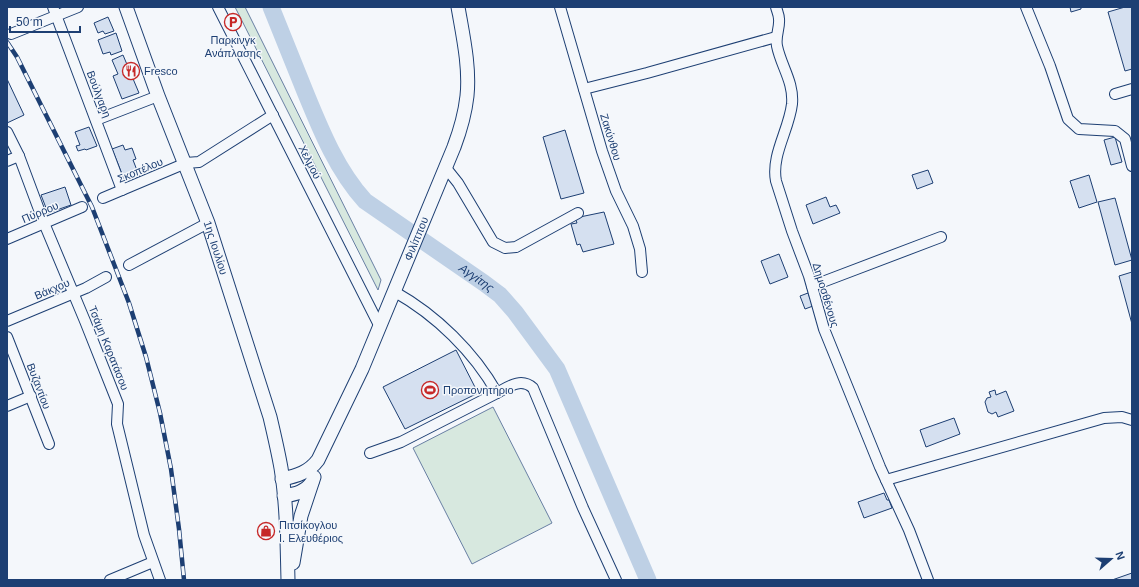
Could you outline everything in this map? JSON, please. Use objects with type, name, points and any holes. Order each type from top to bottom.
[{"type":"main road","name":"1ης Ιουλίου","points":[[126,7],[158,96],[208,223],[270,416],[277,444],[284,496],[288,580]]},
{"type":"main road","name":"Φιλίππου","points":[[282,479],[296,476],[307,471],[313,467],[318,460],[362,369],[458,138],[467,97],[466,61],[459,8]]},
{"type":"main road","name":"Φιλίππου","points":[[284,496],[303,491],[312,483],[318,460]]},
{"type":"main road","points":[[288,580],[301,516],[314,477]]},
{"type":"street","points":[[11,34],[54,11],[78,7]]},
{"type":"street","name":"Χελμού","points":[[218,7],[380,327]]},
{"type":"street","name":"Ζακύνθου","points":[[560,7],[602,151],[616,191],[633,226],[640,249],[642,272]]},
{"type":"street","name":"Δημοσθένους","points":[[776,7],[780,20],[776,37],[777,48],[792,87],[790,116],[776,163],[776,177],[792,231],[812,286],[826,334],[886,480],[909,530],[928,580]]},
{"type":"street","points":[[1026,7],[1050,66],[1068,119],[1079,129],[1116,131],[1125,139],[1132,166]]},
{"type":"street","name":"Βούλγαρη","points":[[54,11],[122,190]]},
{"type":"street","points":[[584,88],[640,75],[776,37]]},
{"type":"street","points":[[1115,94],[1132,89]]},
{"type":"street","points":[[96,120],[158,96]]},
{"type":"street","name":"Σκοπέλου","points":[[103,198],[186,164],[199,162],[273,115]]},
{"type":"street","name":"Τσάμη Καρατάσου","points":[[7,132],[19,156],[44,223],[74,293],[118,404],[117,424],[144,535],[160,580]]},
{"type":"street","points":[[7,161],[19,156]]},
{"type":"street","points":[[446,168],[458,183],[493,242],[505,248],[516,247],[578,214]]},
{"type":"street","name":"Πύρρου","points":[[7,239],[82,207]]},
{"type":"street","points":[[129,265],[208,223]]},
{"type":"street","points":[[812,286],[941,237]]},
{"type":"street","name":"Βάκχου","points":[[7,321],[106,278]]},
{"type":"street","points":[[395,292],[422,310],[451,335],[484,372],[497,393]]},
{"type":"street","name":"Βυζαντίου","points":[[7,337],[49,444]]},
{"type":"street","points":[[370,453],[401,442],[519,382],[528,384],[534,391],[582,508],[616,580]]},
{"type":"street","points":[[7,406],[31,396]]},
{"type":"street","points":[[886,480],[1104,418],[1122,417],[1132,420]]},
{"type":"street","points":[[110,580],[153,562]]},
{"type":"shaded area","points":[[235,7],[245,7],[381,280],[378,290]]},
{"type":"shaded area","points":[[493,407],[552,523],[472,564],[413,448]]},
{"type":"building","points":[[1070,7],[1081,7],[1081,9],[1071,12]]},
{"type":"building","points":[[1125,7],[1132,7],[1132,69],[1125,71],[1108,12]]},
{"type":"building","points":[[108,17],[114,31],[105,34],[103,31],[98,33],[94,23]]},
{"type":"building","points":[[116,33],[122,51],[111,55],[110,52],[103,54],[98,40]]},
{"type":"building","points":[[123,55],[139,93],[122,99],[113,76],[118,74],[112,60]]},
{"type":"building","points":[[7,79],[24,115],[7,123]]},
{"type":"building","points":[[89,127],[97,146],[78,151],[76,146],[80,145],[75,132]]},
{"type":"building","points":[[565,130],[584,193],[561,199],[543,137]]},
{"type":"building","points":[[1115,137],[1122,162],[1111,165],[1104,140]]},
{"type":"building","points":[[123,145],[125,150],[132,148],[136,159],[133,160],[140,178],[126,184],[112,149]]},
{"type":"building","points":[[928,170],[933,183],[917,189],[912,175]]},
{"type":"building","points":[[1089,175],[1097,202],[1079,208],[1070,181]]},
{"type":"building","points":[[65,187],[71,205],[48,213],[41,195]]},
{"type":"building","points":[[826,197],[830,207],[836,205],[840,213],[813,224],[806,205]]},
{"type":"building","points":[[1115,198],[1132,260],[1115,265],[1098,202]]},
{"type":"building","points":[[604,212],[614,244],[583,252],[580,244],[577,245],[571,224],[577,223],[575,218]]},
{"type":"building","points":[[779,254],[788,277],[770,284],[761,261]]},
{"type":"building","points":[[1132,272],[1132,324],[1119,276]]},
{"type":"building","points":[[808,293],[813,306],[805,309],[800,296]]},
{"type":"building","name":"Προπονητήριο","points":[[456,350],[478,393],[405,429],[383,387]]},
{"type":"building","points":[[995,390],[996,395],[1006,391],[1014,411],[998,417],[996,412],[992,414],[988,412],[985,402],[987,398],[991,397],[989,392]]},
{"type":"building","points":[[954,418],[960,434],[926,447],[920,430]]},
{"type":"building","points":[[884,493],[892,508],[864,518],[858,502]]},
{"type":"building","points":[[1132,573],[1132,580],[1112,580]]},
{"type":"waterway","name":"Αγγίτης","points":[[271,7],[323,133],[337,162],[355,189],[365,201],[500,295],[515,312],[557,369],[648,580]]},
{"type":"railway","points":[[7,42],[17,57],[92,207],[129,303],[146,357],[160,413],[171,469],[184,580]]},
{"type":"place","name":"Παρκινγκ Ανάπλασης","points":[[233,22]]},
{"type":"place","name":"Fresco","points":[[131,71]]},
{"type":"place","name":"Προπονητήριο","points":[[430,390]]},
{"type":"place","name":"Πιτσίκογλου Ι. Ελευθέριος","points":[[266,531]]}]
